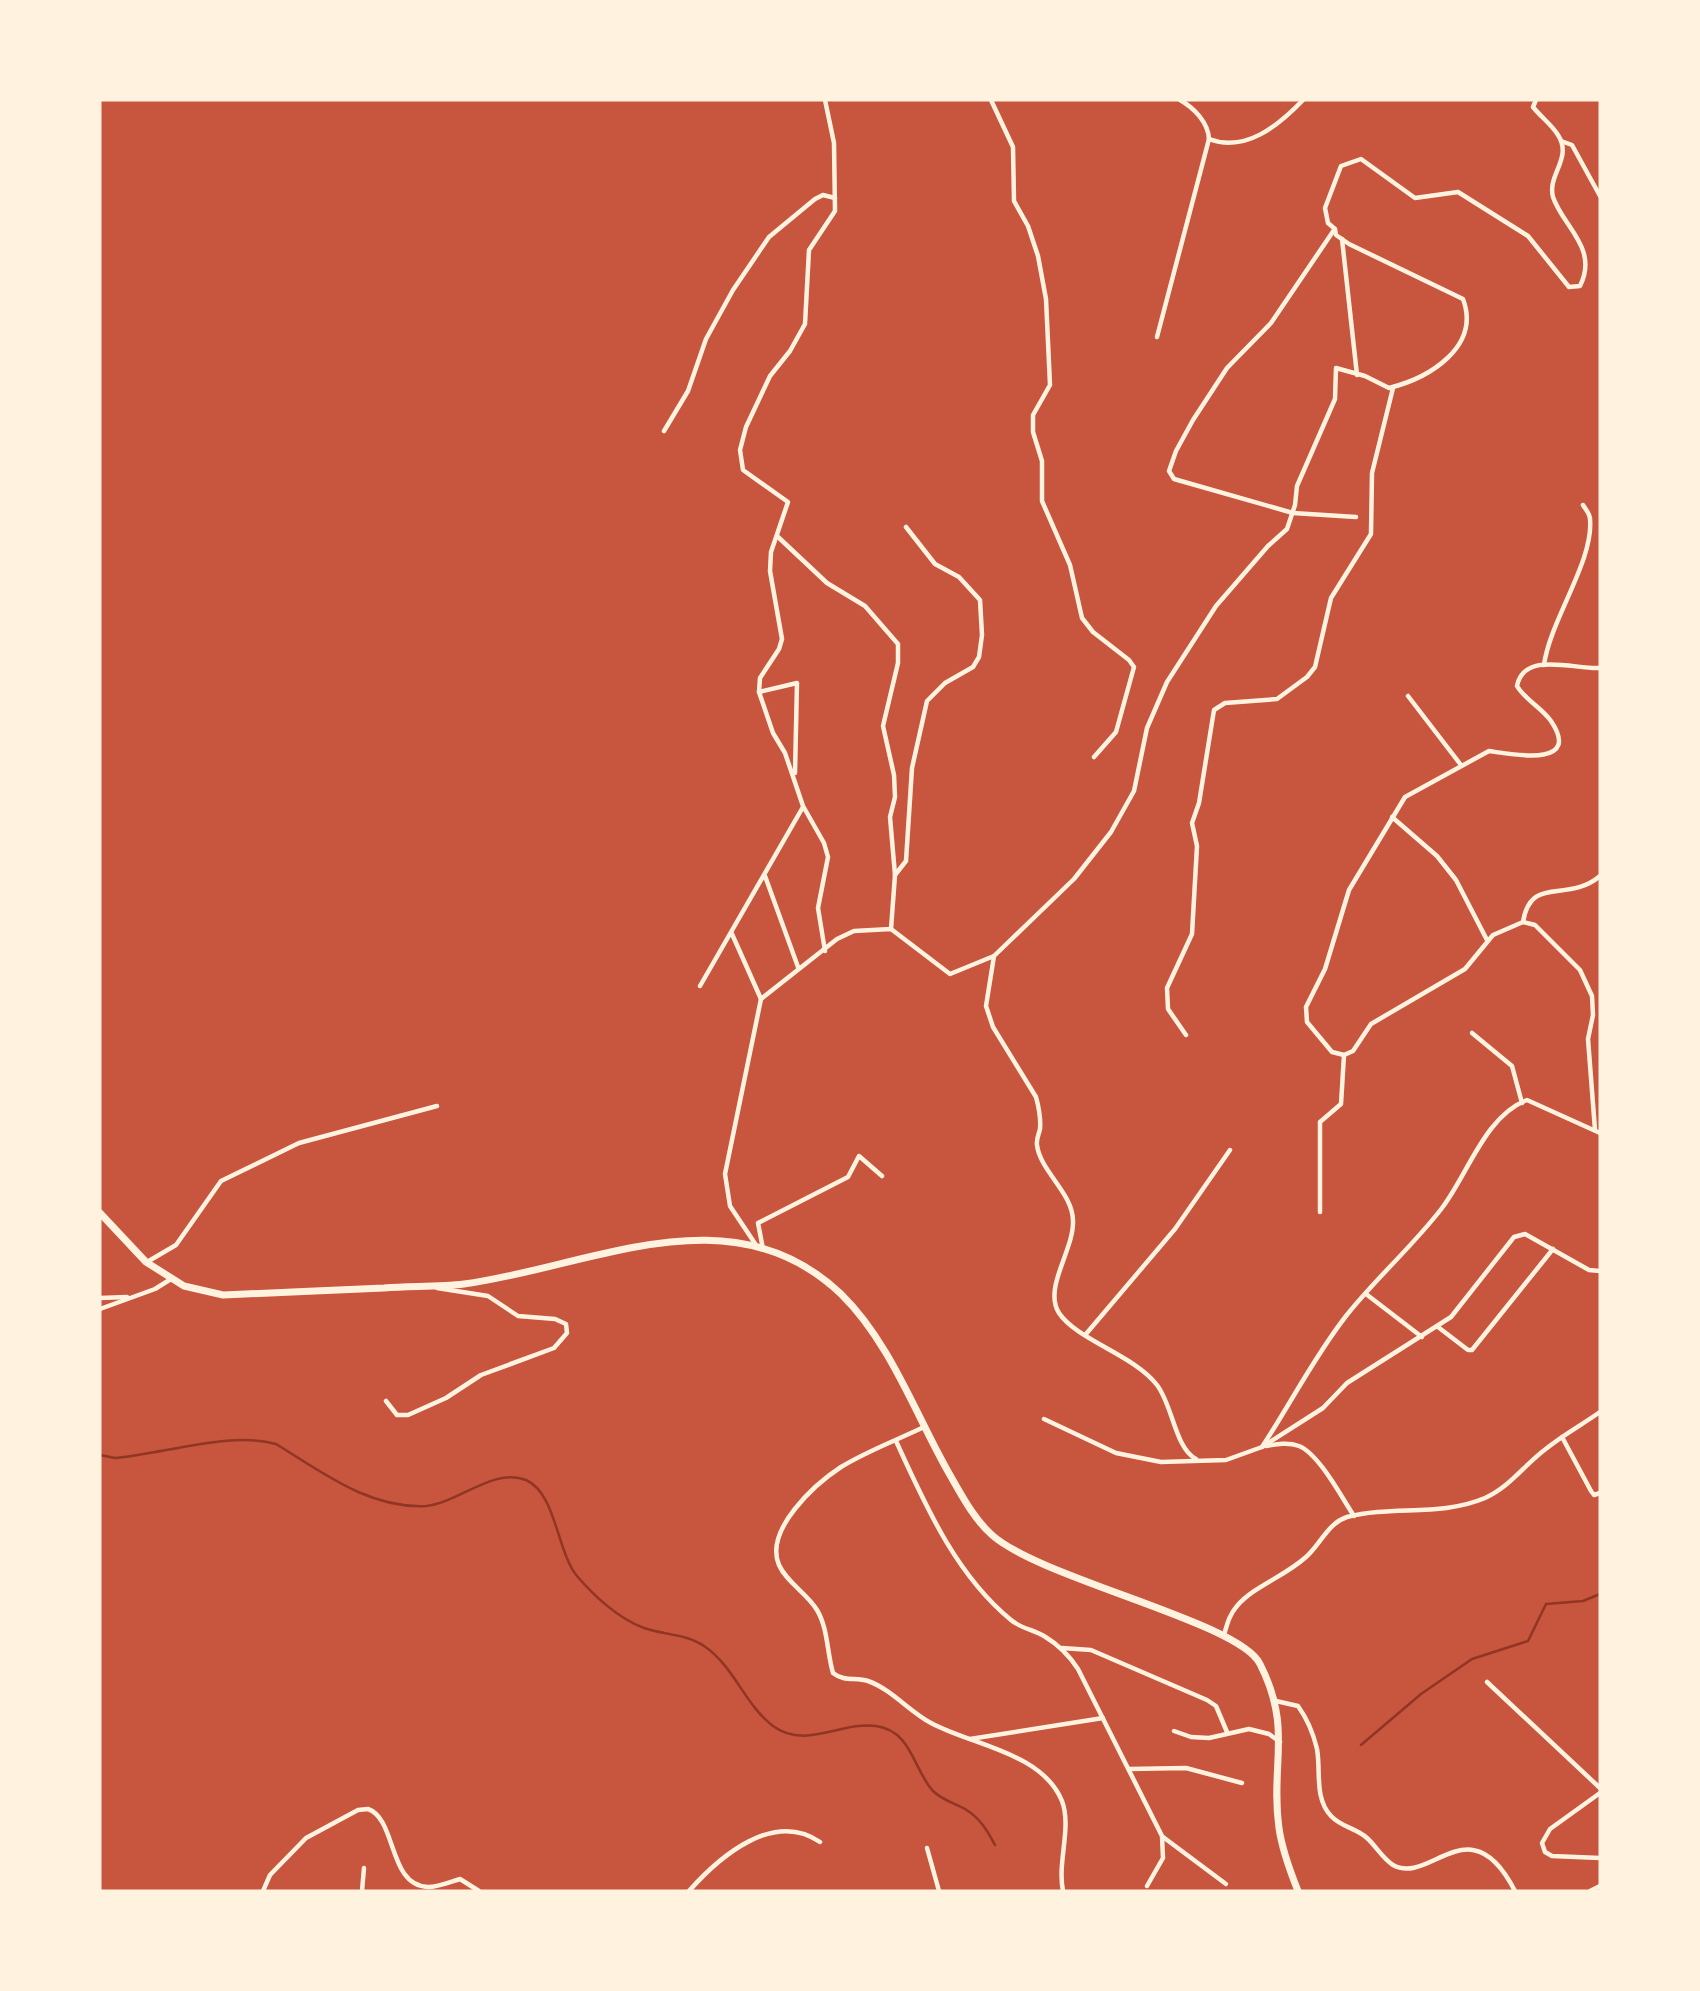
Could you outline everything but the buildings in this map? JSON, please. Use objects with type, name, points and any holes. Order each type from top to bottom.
[{"type":"main road","points":[[100,1213],[146,1262],[184,1286],[223,1295],[464,1284],[682,1238],[760,1247],[808,1269],[841,1294],[871,1329],[969,1507],[993,1536],[1034,1560],[1224,1635],[1258,1658],[1276,1701],[1280,1742],[1279,1826],[1288,1865],[1298,1891]]},
{"type":"street","points":[[825,100],[834,143],[835,211],[809,250],[805,324],[760,394],[740,450],[743,470],[788,502],[771,552],[770,571],[782,639],[779,649],[760,678],[759,692],[773,733],[795,777],[803,806],[824,843],[828,857],[818,908],[825,951]]},
{"type":"street","points":[[991,100],[1013,147],[1014,201],[1028,226],[1038,256],[1046,299],[1050,385],[1033,415],[1033,432],[1042,461],[1042,501],[1070,565],[1082,618],[1093,632],[1134,667],[1116,732],[1094,757]]},
{"type":"street","points":[[1157,337],[1209,139],[1201,119],[1180,100]]},
{"type":"street","points":[[1209,139],[1218,143],[1256,138],[1275,128],[1303,100]]},
{"type":"street","points":[[761,999],[798,967],[825,951],[837,939],[854,931],[891,929],[950,974],[994,956],[1074,879],[1111,832],[1134,791],[1147,728],[1167,682],[1216,607],[1268,546],[1287,529],[1293,513],[1297,486],[1335,399],[1336,368],[1393,387],[1429,374],[1447,360],[1466,331],[1468,312],[1463,299],[1457,294],[1336,235],[1335,229],[1328,223],[1325,208],[1330,188],[1341,166],[1361,159],[1415,198],[1458,192],[1471,198],[1528,236],[1569,287],[1580,286],[1586,275],[1584,256],[1577,235],[1553,198],[1552,187],[1564,154],[1560,141],[1533,107],[1536,100]]},
{"type":"street","points":[[1560,141],[1572,145],[1600,196]]},
{"type":"street","points":[[664,430],[688,391],[713,327],[733,290],[769,237],[815,199],[822,195],[835,198]]},
{"type":"street","points":[[1335,229],[1271,323],[1227,368],[1193,420],[1176,451],[1169,471],[1174,479],[1293,513],[1356,517]]},
{"type":"street","points":[[1342,239],[1357,376]]},
{"type":"street","points":[[1186,1035],[1168,1009],[1167,988],[1170,976],[1192,934],[1196,846],[1192,823],[1199,803],[1214,710],[1225,703],[1277,699],[1307,677],[1315,667],[1331,598],[1371,534],[1372,473],[1393,387]]},
{"type":"street","points":[[1544,665],[1554,625],[1589,535],[1591,516],[1583,505]]},
{"type":"street","points":[[895,875],[906,861],[912,768],[927,701],[946,683],[973,667],[979,657],[982,635],[980,600],[959,577],[935,564],[906,527]]},
{"type":"street","points":[[777,536],[827,583],[864,606],[898,645],[898,663],[883,726],[894,775],[895,797],[890,817],[895,875],[891,929]]},
{"type":"street","points":[[1597,1132],[1588,1039],[1593,1015],[1592,996],[1580,970],[1535,925],[1523,922],[1488,940],[1465,969],[1371,1024],[1353,1051],[1344,1055],[1332,1052],[1312,1031],[1307,1022],[1306,1007],[1325,969],[1349,890],[1405,797],[1489,751],[1523,758],[1546,755],[1554,750],[1558,742],[1550,720],[1521,694],[1517,686],[1526,670],[1544,665],[1600,668]]},
{"type":"street","points":[[759,692],[797,683],[795,777]]},
{"type":"street","points":[[1408,696],[1461,765]]},
{"type":"street","points":[[700,986],[803,806]]},
{"type":"street","points":[[1392,817],[1437,856],[1456,880],[1488,940]]},
{"type":"street","points":[[765,875],[798,967]]},
{"type":"street","points":[[1523,922],[1528,901],[1533,895],[1573,890],[1590,885],[1600,876]]},
{"type":"street","points":[[731,933],[761,999],[725,1174],[730,1206],[760,1247]]},
{"type":"street","points":[[994,956],[986,1006],[993,1027],[1036,1097],[1040,1120],[1037,1146],[1073,1218],[1063,1266],[1053,1292],[1054,1303],[1060,1315],[1125,1358],[1156,1383],[1170,1405],[1184,1448],[1200,1461]]},
{"type":"street","points":[[1472,1033],[1512,1066],[1522,1102]]},
{"type":"street","points":[[1320,1212],[1320,1122],[1342,1104],[1344,1055]]},
{"type":"street","points":[[1262,1447],[1311,1364],[1366,1294],[1442,1207],[1496,1125],[1527,1100],[1597,1132]]},
{"type":"street","points":[[146,1262],[176,1245],[220,1181],[299,1143],[437,1106]]},
{"type":"street","points":[[1086,1334],[1175,1229],[1230,1150]]},
{"type":"street","points":[[760,1247],[758,1223],[848,1177],[859,1156],[882,1175]]},
{"type":"street","points":[[1262,1447],[1323,1408],[1347,1383],[1451,1317],[1514,1237],[1525,1234],[1589,1270],[1600,1271]]},
{"type":"street","points":[[1438,1326],[1468,1350],[1472,1350],[1553,1249]]},
{"type":"street","points":[[100,1308],[155,1289],[171,1278]]},
{"type":"street","points":[[386,1401],[397,1415],[408,1415],[446,1398],[481,1375],[554,1348],[567,1333],[566,1324],[555,1319],[517,1316],[488,1296],[448,1292],[430,1285]]},
{"type":"street","points":[[1366,1294],[1422,1336]]},
{"type":"street","points":[[100,1298],[135,1296]]},
{"type":"street","points":[[1224,1635],[1230,1615],[1251,1592],[1291,1570],[1308,1555],[1330,1528],[1345,1518],[1438,1510],[1487,1497],[1509,1484],[1546,1448],[1600,1412]]},
{"type":"street","points":[[1044,1419],[1116,1453],[1161,1462],[1226,1460],[1282,1443],[1299,1446],[1312,1455],[1354,1516]]},
{"type":"street","points":[[924,1427],[842,1466],[818,1484],[797,1507],[774,1546],[785,1575],[817,1611],[833,1673],[839,1678],[869,1682],[931,1723],[1024,1760],[1061,1798],[1065,1813],[1060,1868],[1063,1891]]},
{"type":"street","points":[[1562,1437],[1591,1491],[1594,1495],[1600,1493]]},
{"type":"street","points":[[896,1441],[950,1549],[993,1603],[1013,1622],[1044,1636],[1061,1648],[1079,1669],[1162,1836],[1165,1847],[1163,1858],[1147,1886]]},
{"type":"street","points":[[1061,1648],[1091,1650],[1207,1700],[1216,1706],[1227,1732]]},
{"type":"street","points":[[1487,1682],[1600,1791],[1550,1829],[1542,1843],[1545,1852],[1552,1856],[1600,1858]]},
{"type":"street","points":[[1276,1701],[1297,1706],[1310,1723],[1317,1751],[1322,1801],[1329,1814],[1344,1828],[1365,1836],[1393,1865],[1406,1868],[1456,1852],[1476,1850],[1491,1857],[1515,1891]]},
{"type":"street","points":[[969,1739],[1103,1718]]},
{"type":"street","points":[[1174,1731],[1209,1738],[1249,1729],[1269,1734],[1280,1742]]},
{"type":"street","points":[[1129,1769],[1186,1768],[1242,1783]]},
{"type":"street","points":[[263,1891],[270,1875],[306,1838],[317,1830],[334,1826],[358,1810],[368,1809],[379,1816],[393,1854],[418,1885],[429,1887],[460,1880],[479,1891]]},
{"type":"street","points":[[689,1891],[704,1874],[759,1835],[789,1829],[806,1832],[820,1842]]},
{"type":"street","points":[[1162,1836],[1226,1884]]},
{"type":"street","points":[[927,1848],[939,1891]]},
{"type":"street","points":[[362,1891],[364,1868]]},
{"type":"street","points":[[1590,1891],[1600,1885]]},
{"type":"waterway","points":[[100,1455],[115,1458],[218,1442],[258,1441],[276,1444],[347,1487],[385,1502],[405,1505],[426,1506],[438,1503],[501,1478],[526,1480],[544,1497],[570,1566],[608,1606],[625,1619],[644,1628],[690,1639],[704,1646],[724,1664],[763,1717],[785,1733],[811,1735],[863,1726],[888,1729],[905,1743],[933,1791],[975,1816],[995,1845]]},
{"type":"waterway","points":[[1361,1745],[1421,1694],[1472,1659],[1528,1641],[1546,1604],[1583,1601],[1600,1594]]}]
